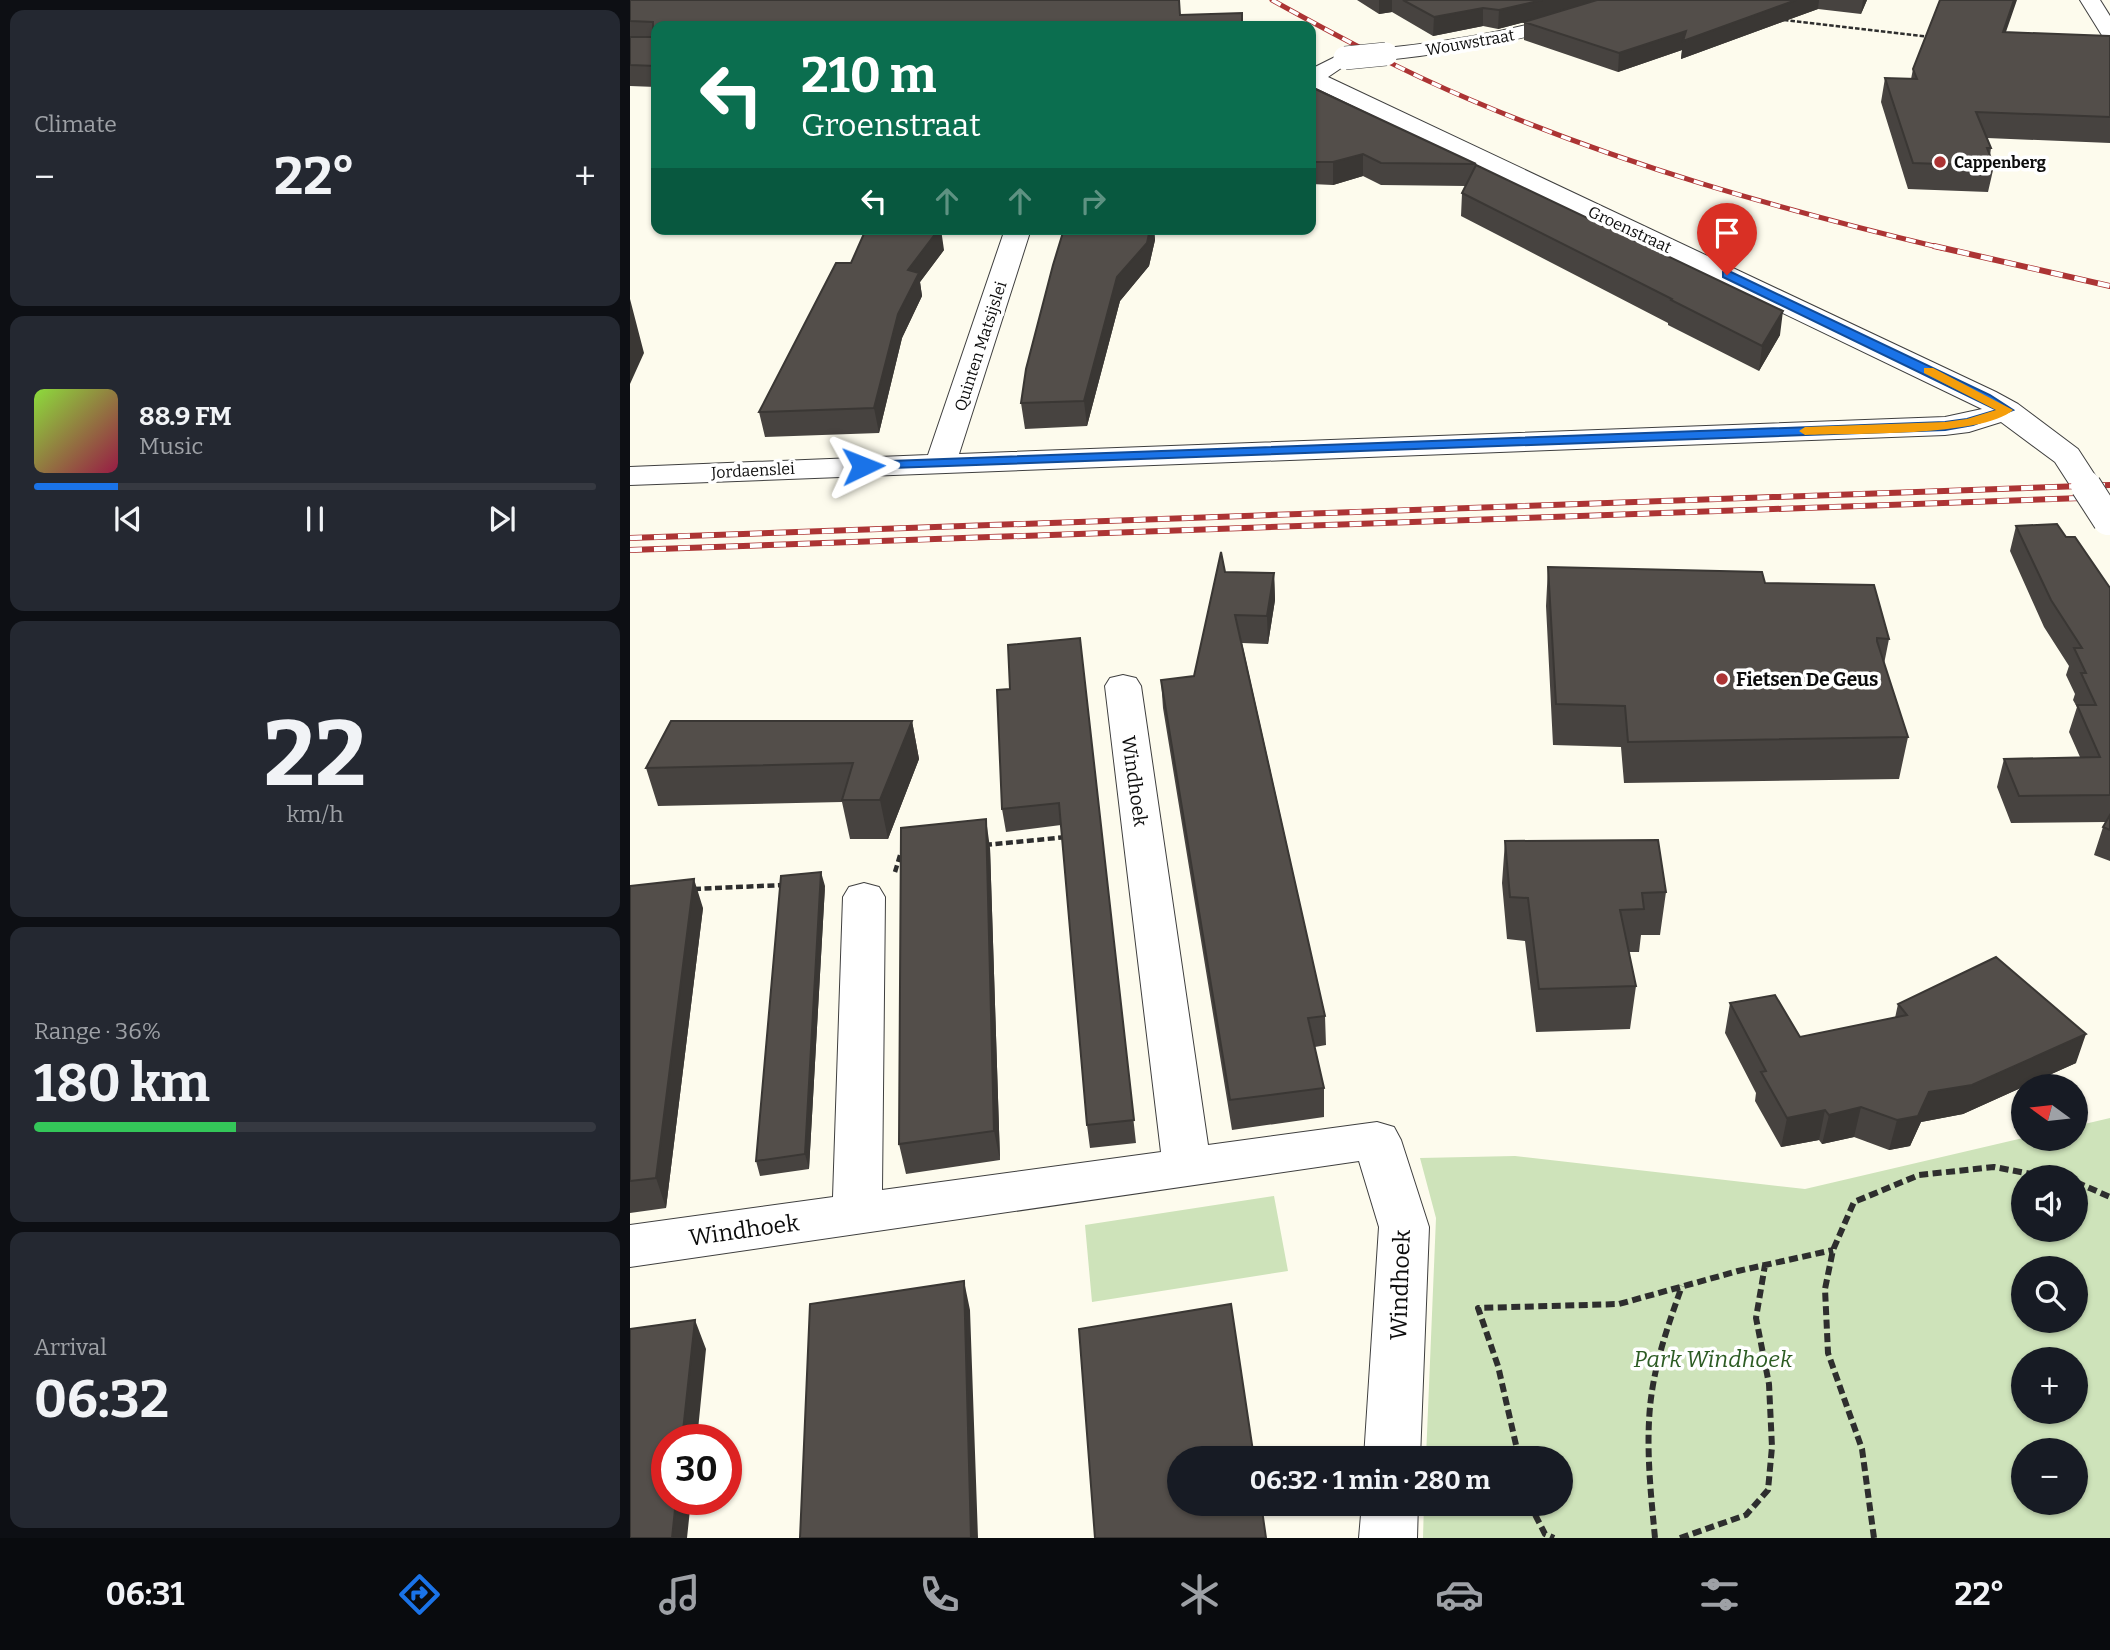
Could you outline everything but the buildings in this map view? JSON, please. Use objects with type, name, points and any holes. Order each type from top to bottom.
[{"type":"street","name":"Wouwstraat","points":[[1327,64],[1503,38],[1575,18],[1626,0]]},
{"type":"street","points":[[2090,0],[2110,33]]},
{"type":"street","name":"Groenstraat","points":[[1316,76],[1320,81],[2007,410],[2067,456],[2109,522]]},
{"type":"street","name":"Quinten Matsijslei","points":[[941,462],[1016,235]]},
{"type":"street","name":"Jordaenslei","points":[[630,476],[941,462],[1945,426],[1969,423],[2007,410]]},
{"type":"street","name":"Windhoek","points":[[1123,685],[1187,1168]]},
{"type":"street","points":[[858,1214],[864,897]]},
{"type":"street","name":"Windhoek","points":[[630,1246],[1377,1140],[1404,1227],[1393,1446]]},
{"type":"street","points":[[1388,1538],[1389,1516]]},
{"type":"path","points":[[1777,19],[1937,37]]},
{"type":"path","points":[[1874,1538],[1862,1449],[1828,1353],[1825,1289],[1833,1250],[1854,1202],[1919,1174],[1994,1167],[2011,1170]]},
{"type":"path","points":[[2088,1187],[2110,1197]]},
{"type":"path","points":[[1516,1446],[1498,1366],[1478,1308],[1619,1304],[1833,1250]]},
{"type":"path","points":[[1680,1538],[1746,1515],[1768,1490],[1772,1447],[1769,1384],[1756,1318],[1765,1265]]},
{"type":"path","points":[[1655,1538],[1651,1498],[1650,1407],[1666,1332],[1682,1286]]},
{"type":"path","points":[[1536,1516],[1545,1534],[1554,1538]]},
{"type":"green space","name":"Park Windhoek","points":[[2110,1118],[2110,1538],[1423,1538],[1424,1516],[1573,1516],[1573,1446],[1426,1446],[1436,1218],[1420,1158],[1515,1156],[1805,1189],[2011,1141],[2011,1152],[2088,1152],[2088,1123]]},
{"type":"green space","points":[[1274,1196],[1288,1271],[1092,1302],[1085,1225]]},
{"type":"railway","points":[[1272,0],[1310,21]]},
{"type":"railway","points":[[1316,24],[1471,100],[1586,145],[1763,202],[1934,246]]},
{"type":"railway","points":[[1934,246],[2110,286]]},
{"type":"railway","points":[[1934,246],[1942,248]]},
{"type":"railway","points":[[630,538],[2110,485]]},
{"type":"railway","points":[[630,550],[2110,497]]},
{"type":"slow traffic","points":[[1805,431],[1945,426],[1969,423],[2007,410],[1929,370]]},
{"type":"place","name":"Cappenberg","points":[[1940,162]]},
{"type":"place","name":"Fietsen De Geus","points":[[1722,679]]},
{"type":"route","points":[[863,466],[1945,426],[1969,423],[2007,410],[1727,275]]}]
